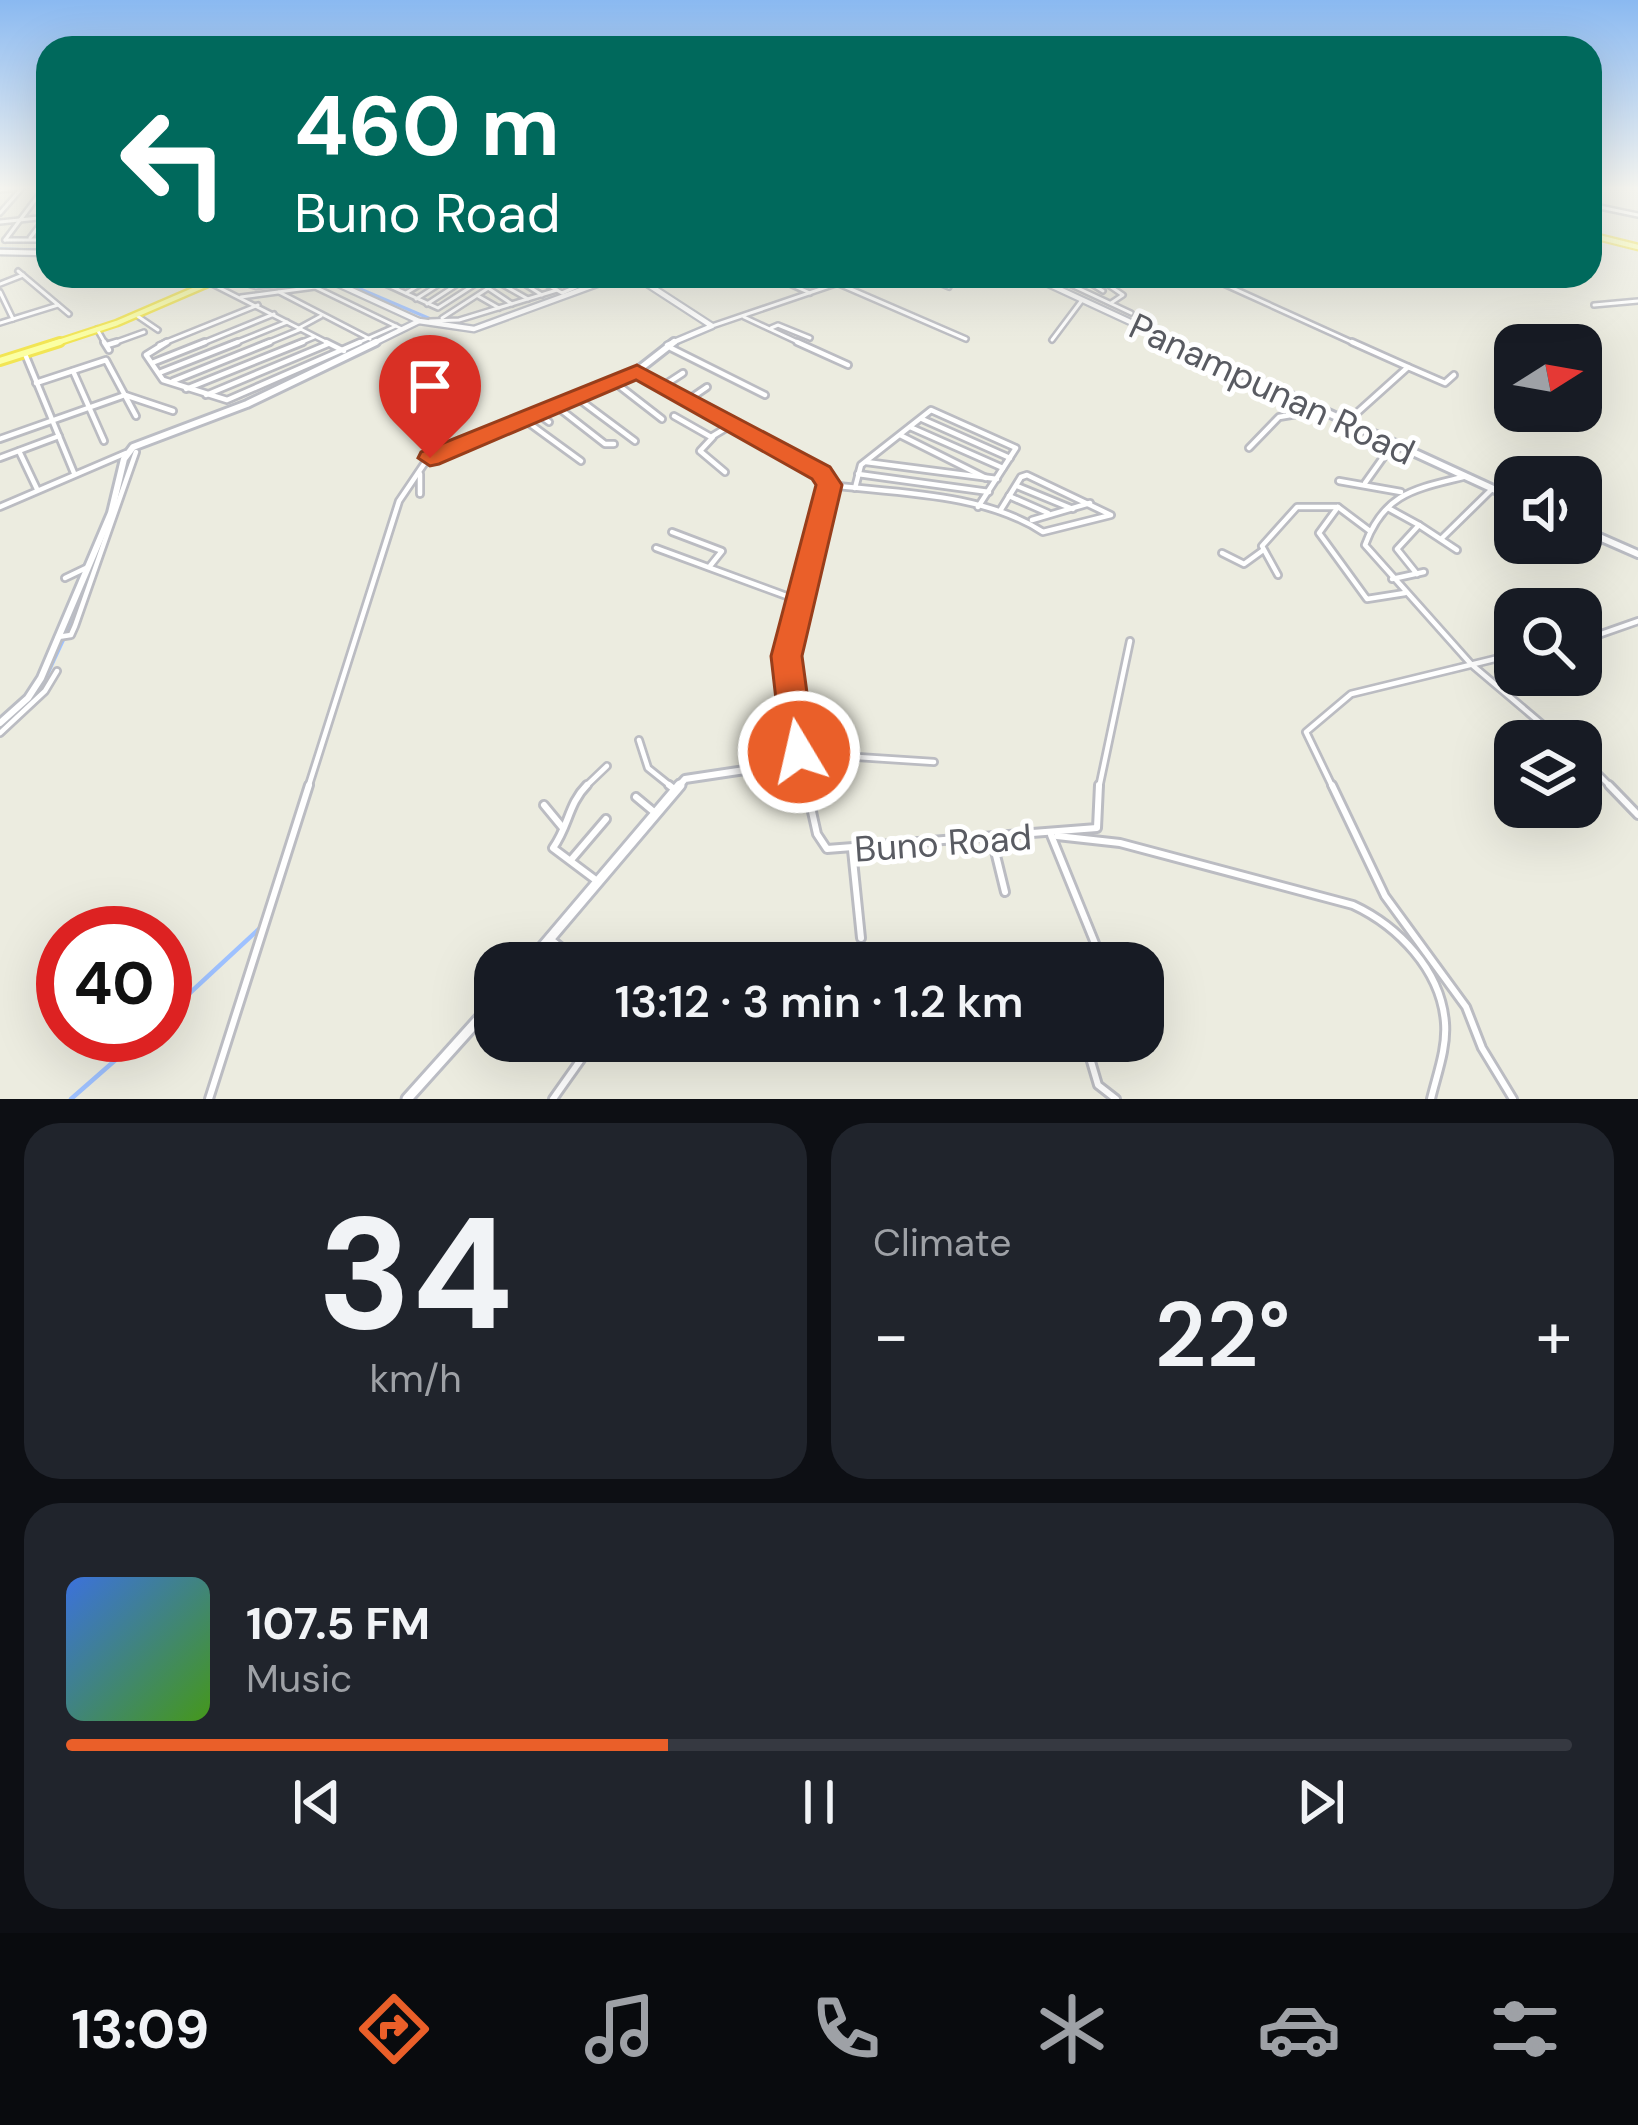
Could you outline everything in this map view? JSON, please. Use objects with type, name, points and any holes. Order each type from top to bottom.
[{"type":"main road","points":[[0,361],[199,288]]},
{"type":"street","points":[[0,252],[36,253]]},
{"type":"street","points":[[0,284],[21,273],[36,286]]},
{"type":"street","points":[[39,288],[69,314]]},
{"type":"street","points":[[222,288],[344,351]]},
{"type":"street","points":[[241,297],[309,288]]},
{"type":"street","points":[[258,305],[145,352],[169,382],[229,400],[399,328],[319,288]]},
{"type":"street","points":[[350,288],[430,320],[482,328],[587,288]]},
{"type":"street","points":[[397,288],[440,308],[470,288]]},
{"type":"street","points":[[406,293],[414,288]]},
{"type":"street","points":[[416,298],[432,288]]},
{"type":"street","points":[[427,304],[452,288]]},
{"type":"street","points":[[0,507],[126,453],[146,439],[261,398],[456,309],[488,288],[512,304]]},
{"type":"street","points":[[509,288],[528,299]]},
{"type":"street","points":[[530,288],[542,295]]},
{"type":"street","points":[[553,288],[564,292],[574,288]]},
{"type":"street","points":[[653,288],[712,326]]},
{"type":"street","points":[[799,288],[810,293]]},
{"type":"street","points":[[209,1099],[390,527],[421,469],[443,450],[637,371],[666,345],[826,288]]},
{"type":"street","points":[[847,288],[966,339]]},
{"type":"street","name":"Panampunan Road","points":[[1066,288],[1305,406],[1492,490]]},
{"type":"street","points":[[1069,288],[1131,313]]},
{"type":"street","points":[[1098,288],[1103,291]]},
{"type":"street","points":[[1095,296],[1109,288]]},
{"type":"street","points":[[1110,303],[1123,295],[1112,288]]},
{"type":"street","points":[[1233,288],[1445,383],[1454,375]]},
{"type":"street","points":[[430,320],[470,316],[556,290]]},
{"type":"street","points":[[0,292],[13,319]]},
{"type":"street","points":[[278,292],[370,339]]},
{"type":"street","points":[[477,295],[499,308]]},
{"type":"street","points":[[1052,340],[1082,300]]},
{"type":"street","points":[[1093,305],[1103,300]]},
{"type":"street","points":[[1594,305],[1638,301]]},
{"type":"street","points":[[468,302],[484,312]]},
{"type":"street","points":[[0,323],[58,304]]},
{"type":"street","points":[[456,309],[470,316]]},
{"type":"street","points":[[136,314],[158,331]]},
{"type":"street","points":[[152,363],[274,314]]},
{"type":"street","points":[[169,382],[323,315]]},
{"type":"street","points":[[744,317],[848,365]]},
{"type":"street","points":[[159,373],[287,322]]},
{"type":"street","points":[[770,330],[777,325],[810,338]]},
{"type":"street","points":[[99,326],[108,348],[144,332]]},
{"type":"street","points":[[186,389],[314,337]]},
{"type":"street","points":[[206,394],[328,344]]},
{"type":"street","points":[[666,345],[765,395]]},
{"type":"street","points":[[25,353],[74,473]]},
{"type":"street","points":[[36,383],[106,360],[136,416]]},
{"type":"street","points":[[1345,424],[1408,367]]},
{"type":"street","points":[[73,371],[104,441]]},
{"type":"street","points":[[637,371],[821,473],[829,486],[1000,511],[1030,520],[1045,532],[1111,516],[1027,475],[1000,511]]},
{"type":"street","points":[[663,386],[683,373]]},
{"type":"street","points":[[613,381],[662,419]]},
{"type":"street","points":[[688,400],[707,387]]},
{"type":"street","points":[[0,439],[125,395],[173,411]]},
{"type":"street","points":[[576,397],[635,441]]},
{"type":"street","points":[[555,405],[605,444],[614,444]]},
{"type":"street","points":[[1250,448],[1279,417],[1297,414],[1305,406]]},
{"type":"street","points":[[855,490],[864,462],[932,410],[1016,448],[976,507]]},
{"type":"street","points":[[535,412],[549,422]]},
{"type":"street","points":[[674,416],[713,437]]},
{"type":"street","points":[[522,418],[581,461]]},
{"type":"street","points":[[921,418],[1010,458]]},
{"type":"street","points":[[725,472],[700,451],[732,424]]},
{"type":"street","points":[[910,427],[1004,468]]},
{"type":"street","points":[[899,434],[986,478]]},
{"type":"street","points":[[0,458],[59,436]]},
{"type":"street","points":[[1365,483],[1393,445]]},
{"type":"street","points":[[20,451],[37,490]]},
{"type":"street","points":[[58,637],[71,635],[76,626],[136,452]]},
{"type":"street","points":[[0,723],[32,692],[58,637],[111,513],[126,453]]},
{"type":"street","points":[[864,462],[997,478]]},
{"type":"street","points":[[420,494],[421,469]]},
{"type":"street","points":[[858,475],[988,492]]},
{"type":"street","points":[[1339,481],[1401,492],[1463,476]]},
{"type":"street","points":[[1016,485],[1072,509]]},
{"type":"street","name":"Buno Road","points":[[829,486],[787,656],[799,752],[820,842],[827,849],[852,850],[1051,835]]},
{"type":"street","points":[[1441,539],[1492,490]]},
{"type":"street","points":[[1401,492],[1370,531],[1365,545],[1471,664],[1537,720]]},
{"type":"street","points":[[1010,496],[1050,514]]},
{"type":"street","points":[[1030,520],[1090,502]]},
{"type":"street","points":[[1222,553],[1244,564],[1262,551],[1264,542],[1293,509],[1338,507],[1370,531]]},
{"type":"street","points":[[1338,507],[1319,533],[1324,545],[1367,599],[1405,593]]},
{"type":"street","points":[[1388,508],[1457,550]]},
{"type":"street","points":[[1392,579],[1420,573],[1397,548],[1419,525]]},
{"type":"street","points":[[672,532],[722,551],[710,566]]},
{"type":"street","points":[[1602,538],[1638,554]]},
{"type":"street","points":[[656,548],[800,601]]},
{"type":"street","points":[[1262,551],[1278,575]]},
{"type":"street","points":[[65,578],[88,567]]},
{"type":"street","points":[[1602,633],[1638,621]]},
{"type":"street","points":[[1051,835],[1100,826],[1099,785],[1120,668],[1130,640]]},
{"type":"street","points":[[1494,659],[1351,694],[1306,732],[1385,896],[1466,1007],[1482,1048],[1513,1099]]},
{"type":"street","points":[[0,733],[34,703],[57,671]]},
{"type":"street","points":[[639,740],[647,768],[674,789]]},
{"type":"street","points":[[546,942],[674,789],[696,775],[778,765],[799,752]]},
{"type":"street","points":[[802,766],[838,766],[842,756],[934,762]]},
{"type":"street","points":[[597,881],[553,848],[565,830],[572,801],[607,766]]},
{"type":"street","points":[[1602,778],[1638,815]]},
{"type":"street","points":[[635,797],[654,812]]},
{"type":"street","points":[[544,806],[565,830]]},
{"type":"street","points":[[570,861],[606,819]]},
{"type":"street","points":[[1051,835],[1094,942]]},
{"type":"street","points":[[1051,835],[1120,843],[1353,905],[1375,916],[1419,961],[1440,1001],[1444,1042],[1431,1099]]},
{"type":"street","points":[[992,839],[1005,892]]},
{"type":"street","points":[[852,850],[861,938]]},
{"type":"street","points":[[549,938],[554,942]]},
{"type":"street","points":[[406,1099],[474,1024]]},
{"type":"street","points":[[553,1099],[579,1062]]},
{"type":"street","points":[[1091,1062],[1098,1085],[1115,1099]]},
{"type":"waterway","points":[[0,249],[36,250]]},
{"type":"waterway","points":[[358,288],[433,320]]},
{"type":"waterway","points":[[292,385],[418,324]]},
{"type":"waterway","points":[[204,423],[234,412]]},
{"type":"waterway","points":[[128,469],[134,450]]},
{"type":"waterway","points":[[66,633],[93,568]]},
{"type":"waterway","points":[[38,695],[64,639]]},
{"type":"waterway","points":[[0,727],[18,714]]},
{"type":"waterway","points":[[192,991],[259,929]]},
{"type":"waterway","points":[[71,1099],[113,1062]]},
{"type":"route","points":[[430,458],[637,371],[821,473],[829,485],[787,656],[799,752]]}]
